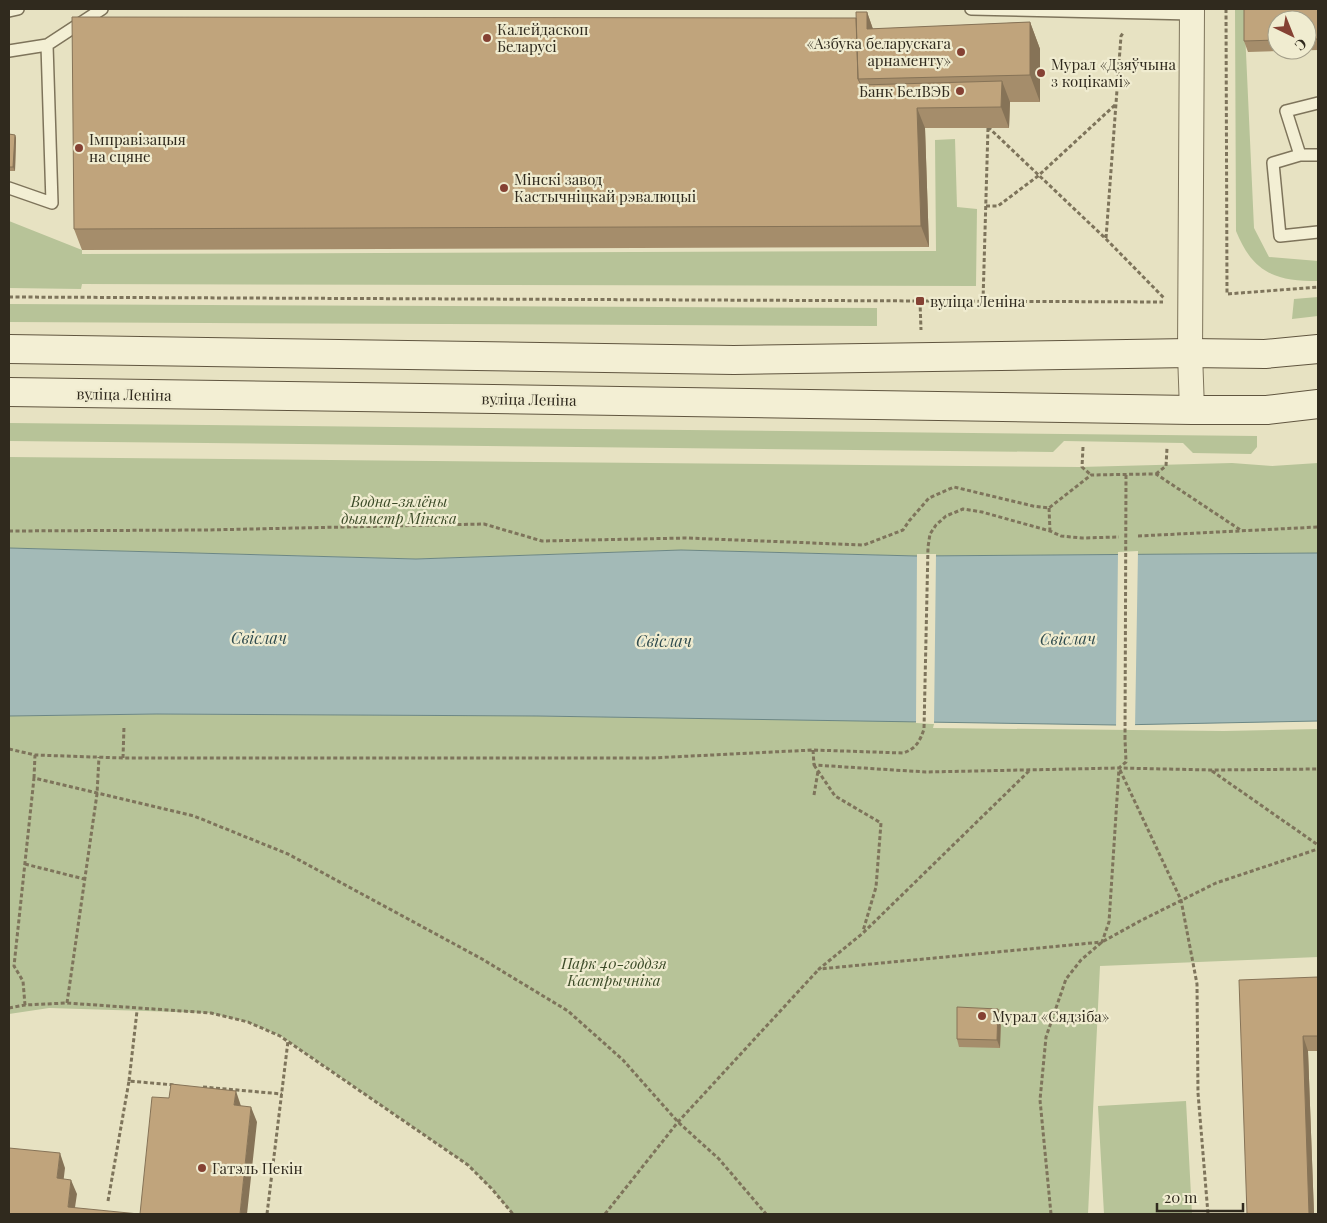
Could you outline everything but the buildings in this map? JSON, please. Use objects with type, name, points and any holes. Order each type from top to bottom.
[{"type":"main road","points":[[9,349],[734,360],[1190,353],[1265,354],[1318,350]]},
{"type":"main road","name":"вуліца Леніна","points":[[9,392],[1192,410],[1267,410],[1318,404]]},
{"type":"street","points":[[1192,11],[1190,353],[1192,410]]},
{"type":"lane","points":[[9,11],[18,9]]},
{"type":"lane","points":[[9,51],[47,45],[102,9]]},
{"type":"lane","points":[[971,9],[1192,11]]},
{"type":"lane","points":[[9,188],[52,204],[47,45]]},
{"type":"lane","points":[[1300,155],[1286,111],[1318,103]]},
{"type":"lane","points":[[1318,155],[1300,155],[1274,163],[1280,236],[1318,232]]},
{"type":"path","points":[[1226,9],[1227,294],[1318,287]]},
{"type":"path","points":[[1106,239],[1121,36],[1137,12]]},
{"type":"path","points":[[986,206],[998,206],[1038,176],[1115,104]]},
{"type":"path","points":[[9,297],[1168,302],[1106,239],[988,127],[983,301]]},
{"type":"path","points":[[1083,448],[1082,467],[1090,475]]},
{"type":"path","points":[[1156,474],[1166,466],[1166,448]]},
{"type":"path","points":[[1049,508],[1090,475],[1156,474],[1242,531]]},
{"type":"path","points":[[1102,942],[1109,922],[1119,768],[1126,762],[1126,475]]},
{"type":"path","points":[[9,531],[205,530],[484,524],[542,541],[686,538],[864,545],[903,530],[929,498],[954,487],[1049,508]]},
{"type":"path","points":[[1049,508],[1050,531]]},
{"type":"path","points":[[9,749],[35,755],[123,758],[651,758],[813,750],[903,753],[911,751],[921,740],[924,724],[928,547],[930,534],[936,525],[946,516],[963,509],[982,512],[1050,531],[1061,536],[1082,538],[1118,537]]},
{"type":"path","points":[[1138,536],[1318,527]]},
{"type":"path","points":[[123,758],[124,726]]},
{"type":"path","points":[[813,750],[814,765],[835,796],[881,823],[876,887],[863,933]]},
{"type":"path","points":[[25,1005],[23,981],[14,966],[35,755]]},
{"type":"path","points":[[67,1003],[97,794],[99,757]]},
{"type":"path","points":[[814,765],[926,772],[1119,768],[1212,770],[1318,769]]},
{"type":"path","points":[[1119,768],[1181,900],[1197,984],[1198,1093],[1208,1214]]},
{"type":"path","points":[[814,795],[818,770]]},
{"type":"path","points":[[1212,770],[1318,845]]},
{"type":"path","points":[[605,1214],[678,1122],[819,969],[863,933],[1029,771]]},
{"type":"path","points":[[34,778],[194,816],[288,854],[482,959],[568,1011],[623,1060],[678,1122],[719,1159],[766,1214]]},
{"type":"path","points":[[1051,1214],[1040,1100],[1046,1037],[1066,980],[1082,960],[1102,942],[1181,900],[1216,883],[1318,849]]},
{"type":"path","points":[[25,864],[84,879]]},
{"type":"path","points":[[819,969],[1102,942]]},
{"type":"path","points":[[9,1008],[25,1005],[67,1003],[210,1013],[248,1022],[288,1041],[468,1166],[492,1189],[513,1214]]},
{"type":"path","points":[[108,1201],[129,1081],[137,1011]]},
{"type":"path","points":[[267,1214],[288,1041]]},
{"type":"path","points":[[129,1081],[177,1085]]},
{"type":"path","points":[[196,1087],[282,1094]]},
{"type":"green space","points":[[1235,9],[1244,9],[1254,228],[1269,257],[1318,261],[1318,281],[1289,279],[1267,272],[1250,257],[1236,231]]},
{"type":"green space","points":[[955,139],[957,207],[977,209],[976,286],[82,284],[81,289],[9,288],[9,221],[82,250],[82,254],[936,251],[935,140]]},
{"type":"green space","points":[[1318,297],[1318,316],[1292,319],[1294,299]]},
{"type":"green space","points":[[9,304],[877,308],[877,326],[9,322]]},
{"type":"green space","points":[[9,423],[1257,436],[1257,447],[1251,454],[1193,453],[1183,443],[1064,441],[1053,452],[9,441]]},
{"type":"green space","name":"Водна-зялёны дыяметр Мінска","points":[[9,457],[1080,467],[1232,463],[1272,466],[1318,463],[1318,553],[917,556],[681,550],[416,559],[9,548]]},
{"type":"green space","name":"Парк 40-годдзя Кастрычніка","points":[[156,714],[537,716],[902,721],[934,724],[933,728],[1224,731],[1318,729],[1318,957],[1100,966],[1088,1214],[513,1214],[468,1165],[281,1036],[248,1022],[210,1013],[49,1008],[9,1014],[9,716]]},
{"type":"green space","points":[[1186,1101],[1192,1214],[1104,1214],[1098,1106]]},
{"type":"water","name":"Свіслач","points":[[9,548],[416,559],[681,550],[917,556],[1318,553],[1318,721],[1116,725],[537,716],[156,714],[9,716]]},
{"type":"pier","points":[[1138,551],[1135,728],[1116,728],[1118,552]]},
{"type":"pier","points":[[917,554],[936,554],[934,724],[916,723]]},
{"type":"place","name":"Калейдаскоп Беларусі","points":[[487,38]]},
{"type":"place","name":"«Азбука беларускага арнаменту»","points":[[961,52]]},
{"type":"place","name":"Мурал «Дзяўчына з коцікамі»","points":[[1041,73]]},
{"type":"place","name":"Банк БелВЭБ","points":[[960,91]]},
{"type":"place","name":"Імправізацыя на сцяне","points":[[79,148]]},
{"type":"place","name":"Мінскі завод Кастычніцкай рэвалюцыі","points":[[504,188]]},
{"type":"place","name":"вуліца Леніна","points":[[920,301]]},
{"type":"place","name":"Мурал «Сядзіба»","points":[[982,1016]]},
{"type":"place","name":"Гатэль Пекін","points":[[202,1168]]}]
